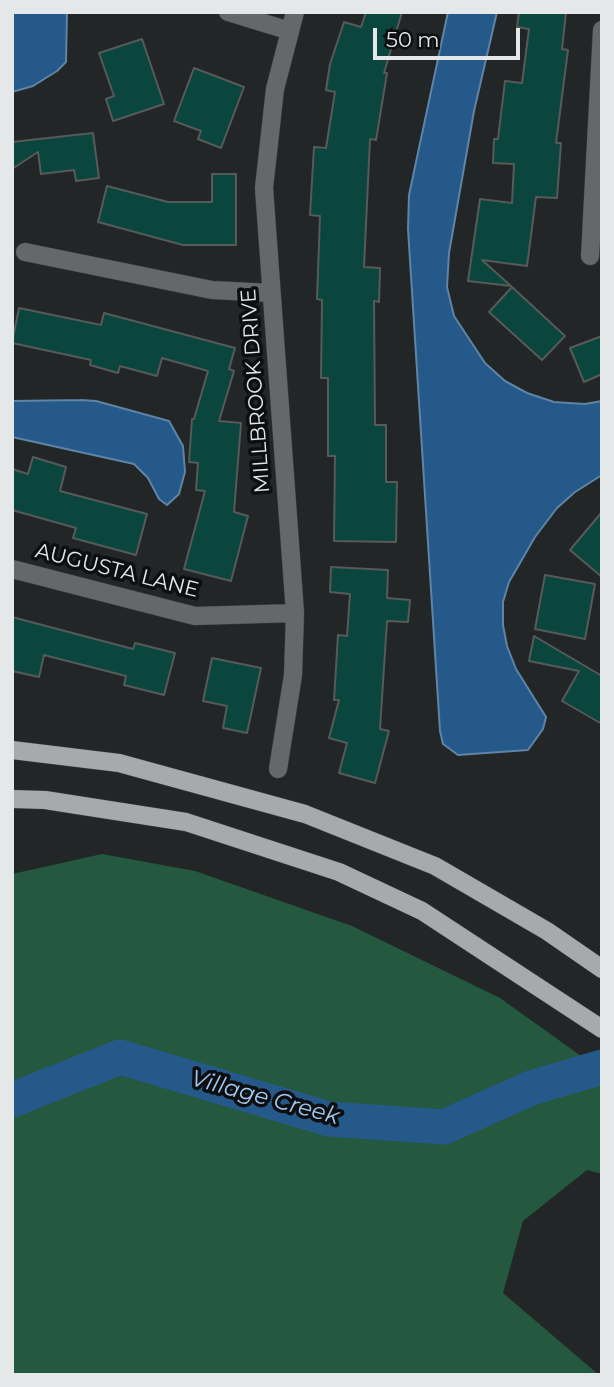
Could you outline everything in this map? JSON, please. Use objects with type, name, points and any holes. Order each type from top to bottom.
[{"type":"main road","points":[[12,750],[119,763],[305,814],[435,866],[547,932],[596,966]]},
{"type":"main road","points":[[12,799],[45,800],[186,822],[339,872],[422,911],[602,1029]]},
{"type":"street","points":[[228,12],[290,31]]},
{"type":"street","name":"MILLBROOK DRIVE","points":[[278,769],[293,675],[295,613],[264,188],[275,89],[295,12]]},
{"type":"street","points":[[590,256],[602,30]]},
{"type":"street","points":[[24,252],[212,290],[271,293]]},
{"type":"street","name":"AUGUSTA LANE","points":[[12,569],[195,616],[295,613]]},
{"type":"green space","points":[[102,854],[195,871],[352,926],[500,998],[602,1071],[602,1174],[587,1170],[523,1221],[503,1293],[599,1375],[12,1375],[12,874]]},
{"type":"water","points":[[12,12],[67,12],[66,62],[33,86],[12,92]]},
{"type":"water","points":[[448,12],[497,12],[474,111],[449,253],[447,287],[454,316],[485,363],[505,381],[527,393],[554,402],[585,404],[602,401],[602,475],[575,492],[557,508],[535,537],[509,582],[503,602],[507,646],[516,669],[546,717],[543,729],[528,750],[458,755],[443,744],[440,731],[408,229],[409,195]]},
{"type":"water","points":[[12,401],[96,401],[169,421],[183,446],[185,472],[179,494],[167,505],[159,499],[148,478],[134,464],[12,437]]},
{"type":"building","points":[[366,12],[402,12],[384,73],[387,73],[376,140],[370,139],[364,267],[380,268],[379,302],[374,301],[375,425],[386,425],[386,482],[397,482],[396,542],[334,541],[335,456],[328,456],[328,378],[321,378],[322,300],[317,299],[320,216],[310,215],[314,147],[326,148],[335,92],[326,90],[330,64],[344,22],[361,27]]},
{"type":"building","points":[[519,12],[566,12],[562,49],[568,50],[556,143],[561,143],[557,198],[536,197],[527,266],[482,260],[511,286],[468,281],[480,199],[512,203],[514,164],[493,163],[494,139],[498,139],[505,81],[522,83],[529,29],[517,27]]},
{"type":"building","points":[[142,39],[164,104],[113,121],[106,99],[114,96],[99,53]]},
{"type":"building","points":[[194,68],[244,87],[221,148],[198,139],[201,131],[174,121]]},
{"type":"building","points":[[93,133],[99,178],[76,181],[74,170],[41,174],[38,152],[12,169],[12,142]]},
{"type":"building","points":[[212,174],[236,174],[236,245],[183,245],[98,222],[107,186],[168,202],[212,202]]},
{"type":"building","points":[[512,287],[565,336],[542,360],[489,312]]},
{"type":"building","points":[[19,308],[101,325],[104,313],[235,348],[229,369],[234,371],[219,421],[241,423],[234,512],[248,516],[231,581],[184,569],[205,491],[196,490],[198,463],[189,462],[192,419],[208,371],[162,358],[157,376],[120,366],[118,373],[90,365],[91,360],[12,343]]},
{"type":"building","points":[[602,336],[602,374],[584,382],[570,348]]},
{"type":"building","points":[[33,457],[66,467],[60,491],[147,514],[136,555],[73,538],[76,528],[12,510],[12,469],[28,474]]},
{"type":"building","points":[[602,512],[602,577],[570,550]]},
{"type":"building","points":[[331,567],[388,570],[387,598],[410,600],[408,622],[387,621],[380,729],[389,731],[375,783],[339,773],[347,743],[329,738],[339,700],[334,700],[338,635],[347,636],[350,594],[330,592]]},
{"type":"building","points":[[545,575],[595,584],[585,639],[535,629]]},
{"type":"building","points":[[12,617],[133,649],[135,643],[175,653],[164,695],[124,685],[126,676],[44,655],[39,677],[12,671]]},
{"type":"building","points":[[534,636],[602,676],[602,724],[562,701],[579,671],[529,661]]},
{"type":"building","points":[[212,658],[261,668],[247,733],[223,728],[227,706],[203,701]]},
{"type":"waterway","name":"Village Creek","points":[[12,1100],[120,1057],[329,1119],[444,1127],[531,1088],[602,1067]]}]
